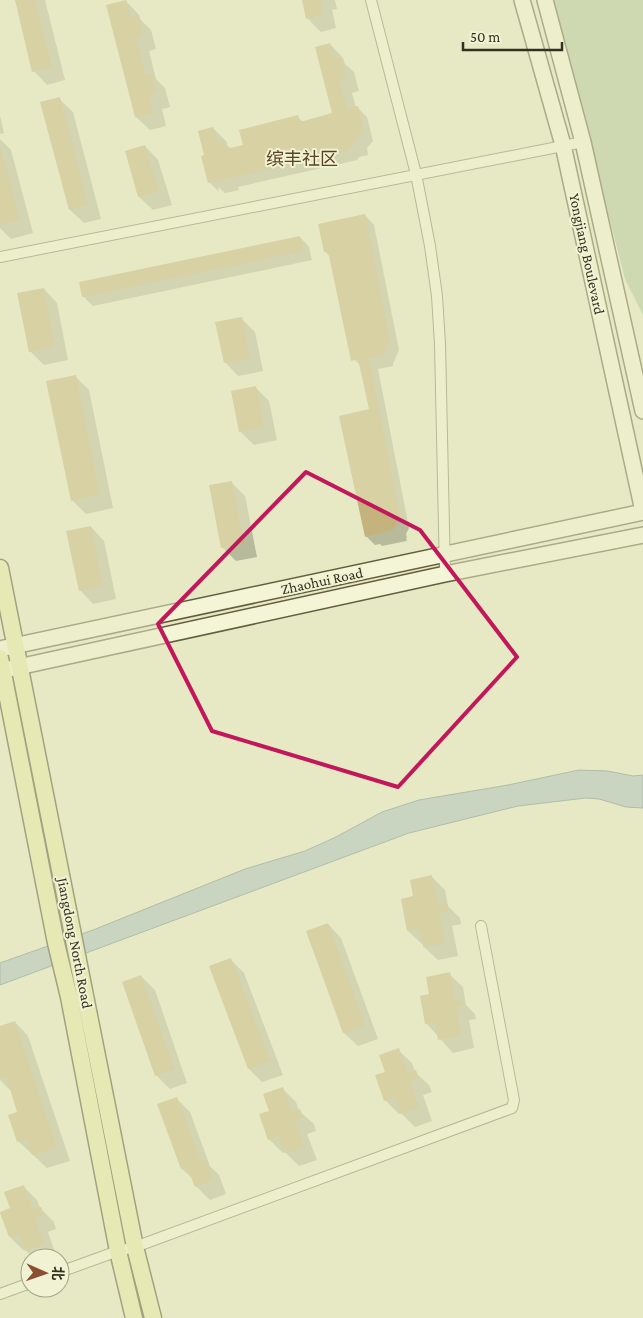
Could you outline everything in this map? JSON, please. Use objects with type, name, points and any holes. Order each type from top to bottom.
[{"type":"main road","name":"Yongjiang Boulevard","points":[[522,0],[563,145],[643,511]]},
{"type":"main road","name":"Yongjiang Boulevard","points":[[545,0],[583,142],[643,411]]},
{"type":"main road","name":"Zhaohui Road","points":[[8,648],[643,511]]},
{"type":"main road","name":"Zhaohui Road","points":[[1,667],[20,667],[445,574],[643,535]]},
{"type":"main road","name":"Jiangdong North Road","points":[[0,568],[8,648],[20,667],[135,1246],[153,1318]]},
{"type":"main road","name":"Jiangdong North Road","points":[[1,667],[56,943],[67,988],[118,1251],[134,1318]]},
{"type":"street","points":[[371,0],[416,174],[430,246],[437,296],[445,574]]},
{"type":"street","points":[[0,257],[583,142]]},
{"type":"street","points":[[70,1268],[512,1108],[514,1100],[481,926]]},
{"type":"street","points":[[0,1294],[20,1287]]},
{"type":"highlighted area","points":[[306,472],[420,530],[517,657],[398,787],[212,731],[158,624]]},
{"type":"green space","points":[[553,0],[643,0],[643,315],[625,279]]},
{"type":"water","points":[[579,770],[608,771],[633,776],[643,775],[643,808],[626,807],[599,799],[586,798],[518,806],[409,833],[0,985],[0,963],[93,930],[245,869],[305,851],[336,837],[382,812],[419,800],[508,785]]},
{"type":"building","points":[[15,0],[35,0],[52,67],[32,72]]},
{"type":"building","points":[[126,0],[131,17],[138,15],[143,36],[136,38],[145,75],[152,73],[157,93],[149,95],[153,113],[135,117],[106,5]]},
{"type":"building","points":[[302,0],[320,0],[323,14],[306,19]]},
{"type":"building","points":[[330,43],[334,59],[340,57],[346,77],[339,79],[347,109],[358,106],[364,131],[347,151],[208,183],[201,156],[204,155],[198,131],[213,127],[217,142],[224,140],[226,149],[243,145],[239,130],[298,115],[300,122],[332,113],[315,47]]},
{"type":"building","points":[[60,97],[88,205],[69,210],[40,102]]},
{"type":"building","points":[[145,145],[159,191],[138,197],[125,151]]},
{"type":"building","points":[[0,146],[20,220],[0,225]]},
{"type":"building","points":[[365,214],[390,340],[383,355],[369,358],[400,518],[393,530],[365,537],[339,416],[369,409],[358,359],[351,361],[328,251],[324,252],[318,224]]},
{"type":"building","points":[[300,236],[303,251],[82,297],[79,282]]},
{"type":"building","points":[[44,288],[55,346],[29,352],[17,293]]},
{"type":"building","points":[[242,317],[250,358],[224,363],[215,322]]},
{"type":"building","points":[[76,375],[100,494],[71,501],[46,381]]},
{"type":"building","points":[[256,386],[264,427],[239,432],[231,391]]},
{"type":"building","points":[[232,481],[244,543],[221,548],[209,485]]},
{"type":"building","points":[[91,526],[103,586],[79,591],[66,531]]},
{"type":"building","points":[[432,875],[438,905],[447,903],[448,911],[439,913],[445,943],[423,947],[420,929],[407,931],[401,899],[413,896],[410,880]]},
{"type":"building","points":[[328,923],[365,1025],[343,1033],[306,931]]},
{"type":"building","points":[[231,958],[270,1061],[248,1069],[209,966]]},
{"type":"building","points":[[450,972],[455,1000],[462,999],[463,1005],[456,1007],[461,1035],[438,1040],[435,1022],[425,1024],[420,996],[429,994],[426,977]]},
{"type":"building","points":[[141,975],[174,1069],[155,1076],[122,982]]},
{"type":"building","points":[[15,1021],[57,1147],[32,1155],[27,1139],[17,1142],[8,1115],[17,1112],[6,1076],[0,1078],[0,1026]]},
{"type":"building","points":[[399,1048],[408,1073],[416,1070],[419,1078],[410,1081],[419,1108],[400,1114],[394,1097],[384,1101],[375,1075],[385,1072],[379,1055]]},
{"type":"building","points":[[283,1087],[292,1112],[300,1109],[303,1117],[295,1120],[304,1147],[285,1153],[279,1136],[268,1140],[259,1114],[269,1111],[263,1094]]},
{"type":"building","points":[[177,1097],[201,1162],[206,1160],[213,1180],[195,1187],[187,1167],[181,1169],[157,1104]]},
{"type":"building","points":[[24,1185],[32,1209],[41,1207],[44,1215],[35,1218],[44,1244],[33,1248],[24,1248],[19,1234],[9,1237],[0,1213],[10,1208],[4,1192]]},
{"type":"district","name":"缤丰社区","points":[[302,159]]}]
